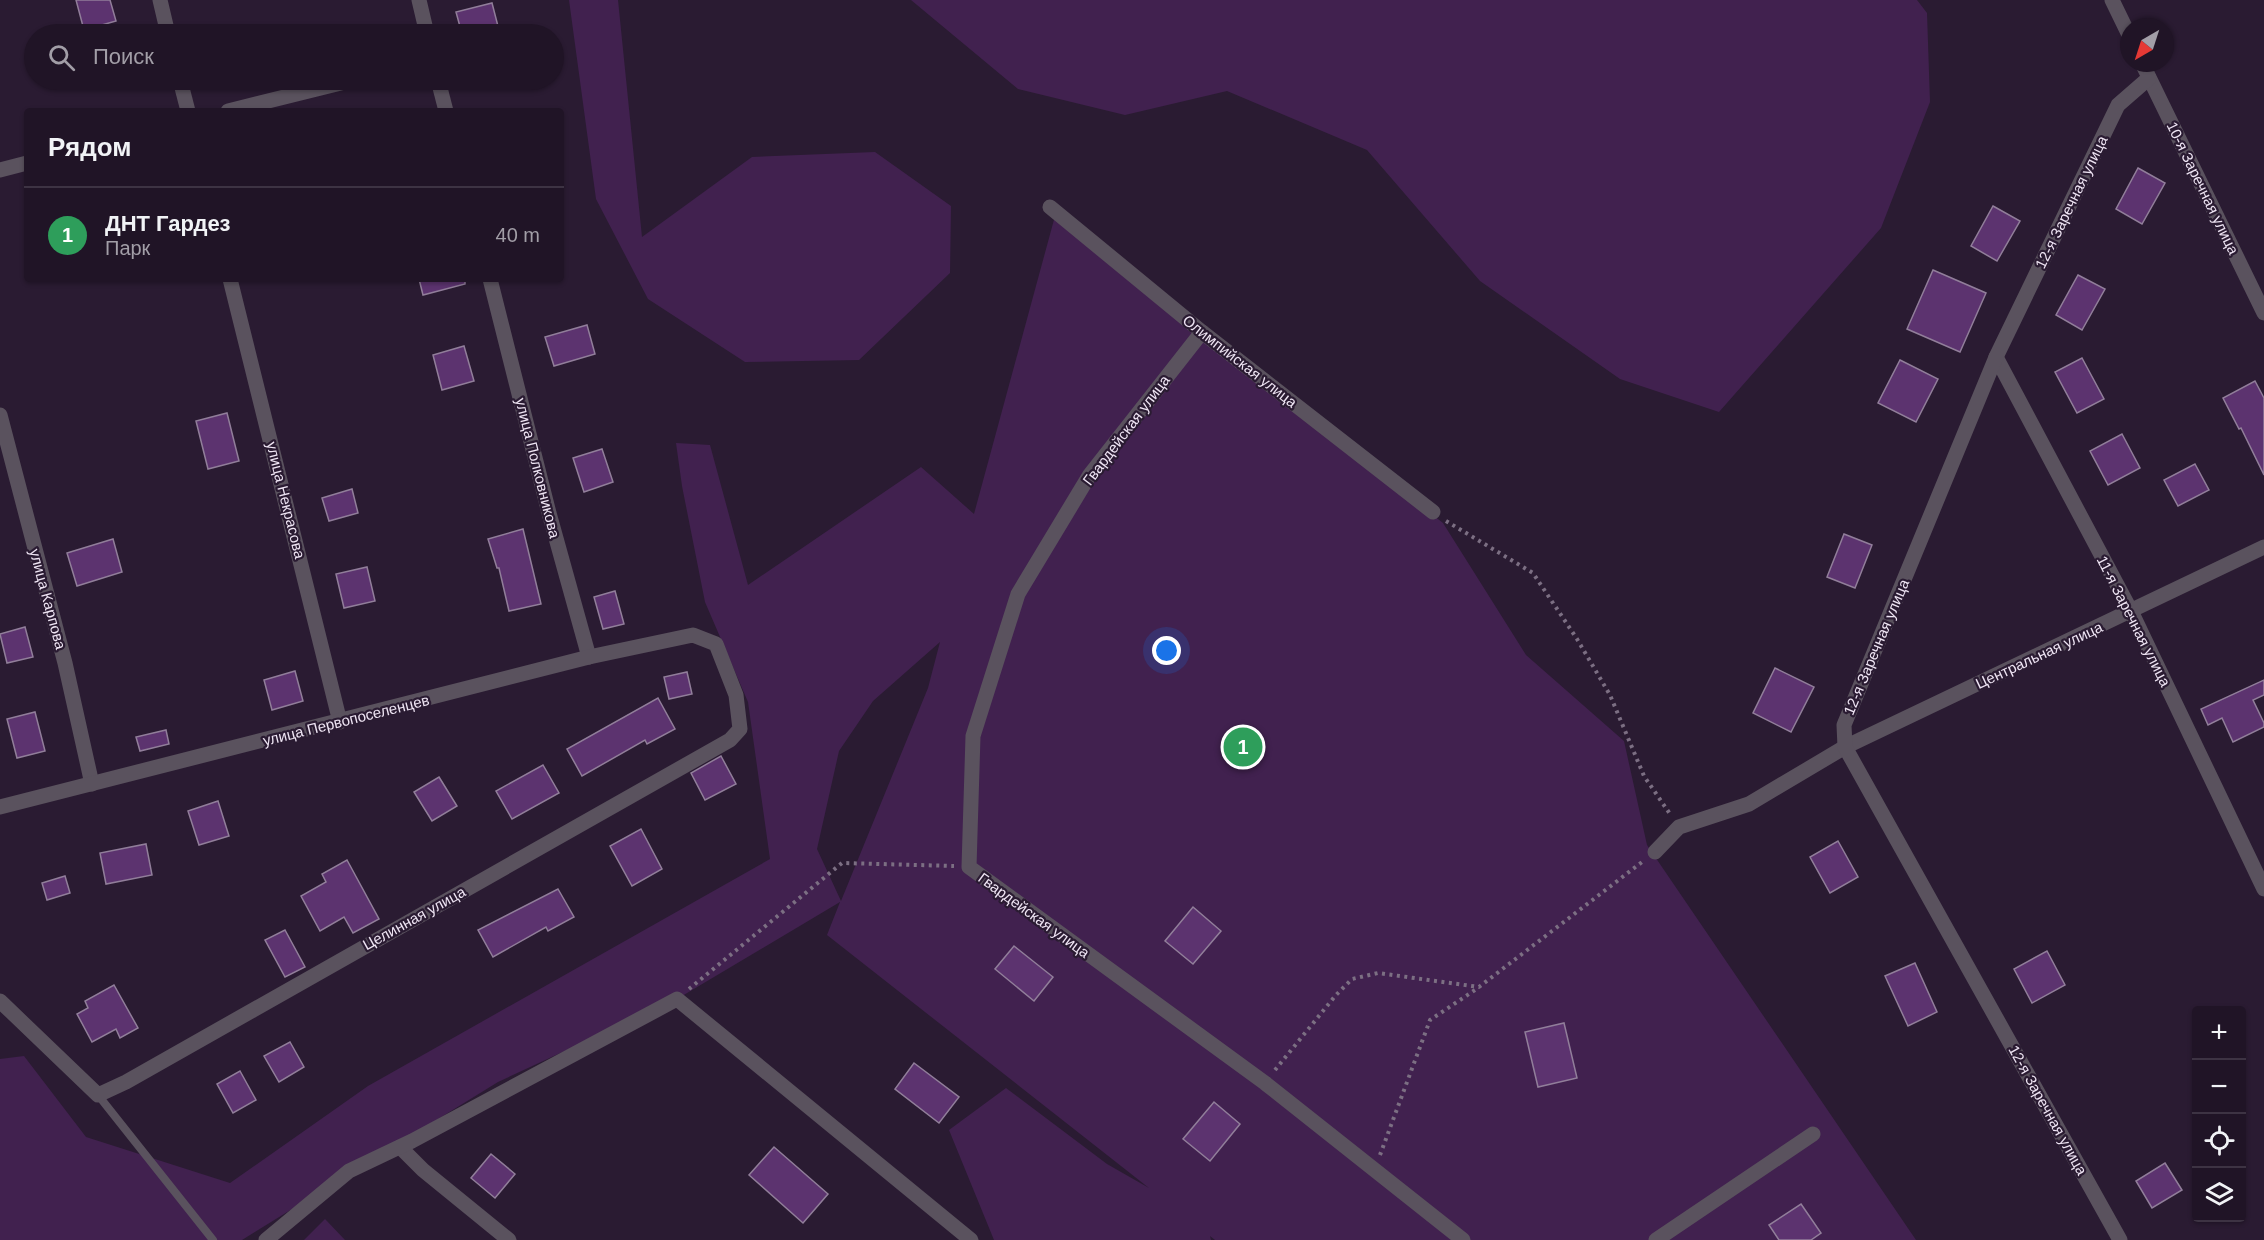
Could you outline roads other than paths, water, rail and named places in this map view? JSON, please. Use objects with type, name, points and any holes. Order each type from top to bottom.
[{"type":"street","points":[[160,0],[166,24]]},
{"type":"street","points":[[419,0],[425,24]]},
{"type":"street","points":[[2112,0],[2121,18]]},
{"type":"street","name":"10-я Заречная улица","points":[[2146,72],[2264,313]]},
{"type":"street","name":"12-я Заречная улица","points":[[2120,1240],[1845,747],[1844,725],[1996,357],[2118,105],[2149,78]]},
{"type":"street","points":[[183,90],[187,108]]},
{"type":"street","points":[[240,108],[313,90]]},
{"type":"street","points":[[441,90],[445,108]]},
{"type":"street","points":[[0,170],[24,164]]},
{"type":"street","name":"Олимпийская улица","points":[[1050,207],[1202,332],[1433,512]]},
{"type":"street","name":"улица Некрасова","points":[[231,282],[340,722]]},
{"type":"street","name":"улица Полковникова","points":[[491,282],[549,513],[589,657]]},
{"type":"street","name":"Гвардейская улица","points":[[1202,332],[1089,476],[1018,594],[973,736],[969,867],[1265,1083],[1462,1240]]},
{"type":"street","name":"11-я Заречная улица","points":[[1996,357],[2131,611],[2264,889]]},
{"type":"street","name":"улица Карпова","points":[[0,416],[65,663],[92,784]]},
{"type":"street","name":"Центральная улица","points":[[1655,852],[1679,827],[1749,804],[1845,747],[2264,547]]},
{"type":"street","name":"улица Первопоселенцев","points":[[0,807],[589,657],[693,635],[716,644],[736,695],[740,729],[730,740]]},
{"type":"street","name":"Целинная улица","points":[[98,1095],[126,1082],[730,740]]},
{"type":"street","points":[[266,1240],[349,1171],[400,1147],[676,999],[971,1240]]},
{"type":"street","points":[[0,1002],[98,1095]]},
{"type":"street","points":[[1656,1240],[1813,1134]]},
{"type":"street","points":[[400,1147],[423,1170],[508,1240]]},
{"type":"lane","points":[[98,1095],[213,1240]]},
{"type":"place","name":"ДНТ Гардез","points":[[1243,747]]}]
